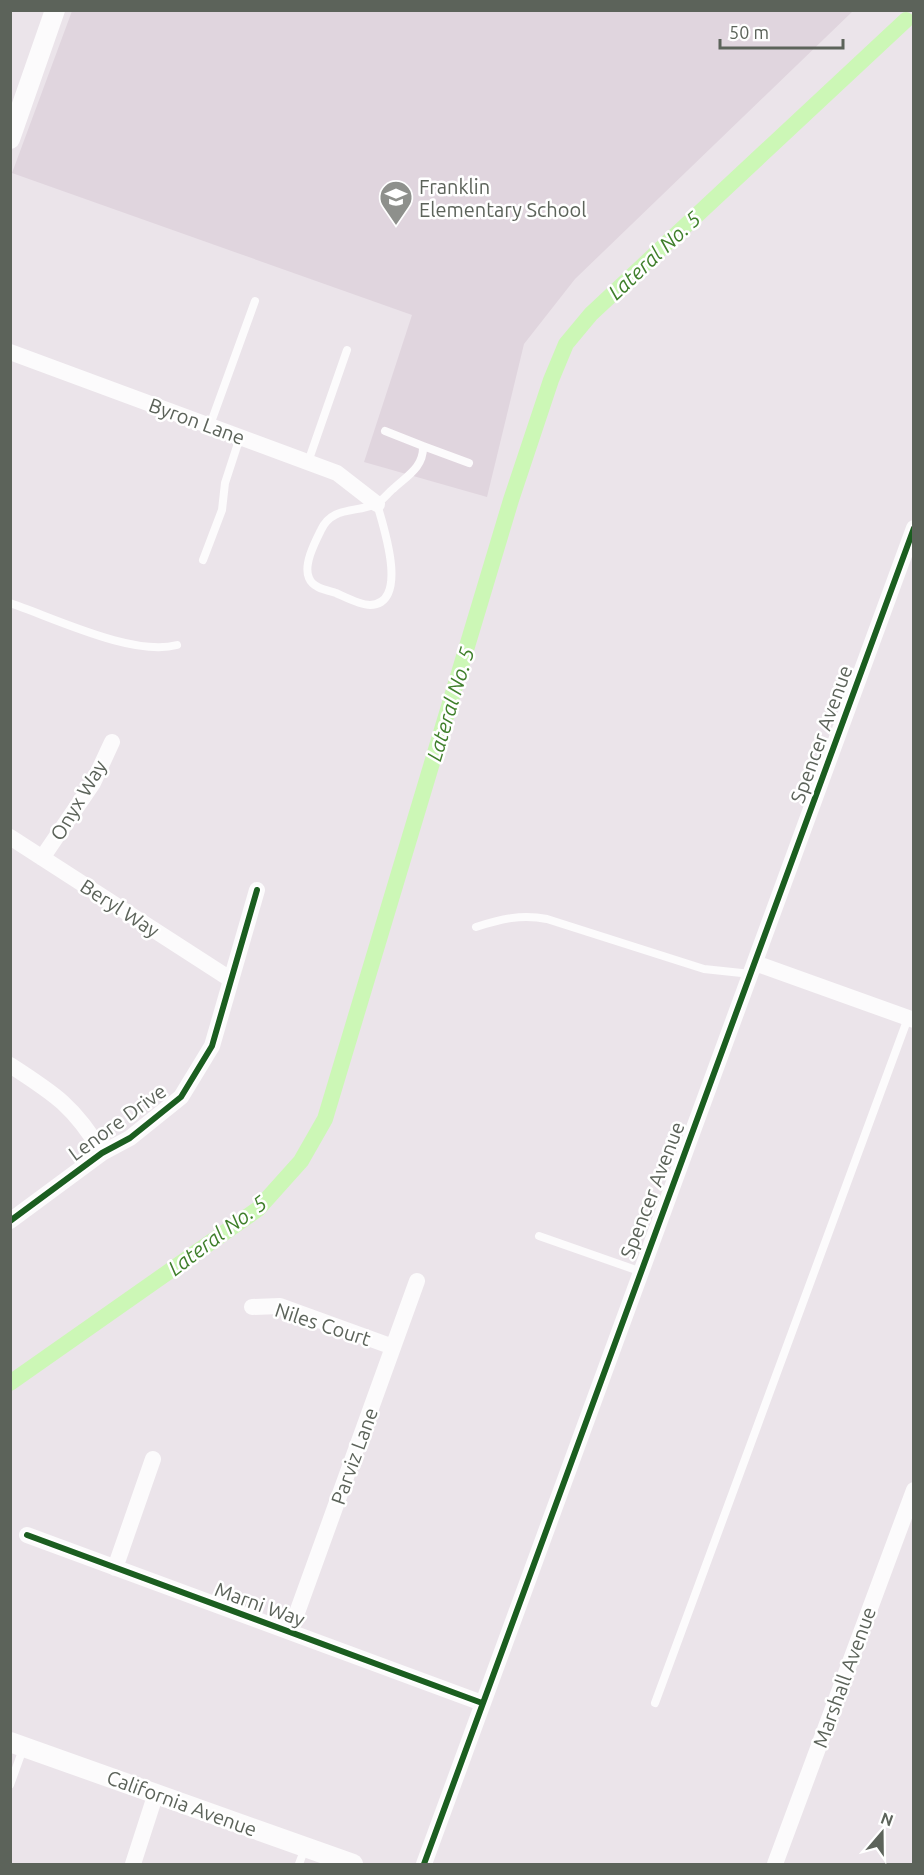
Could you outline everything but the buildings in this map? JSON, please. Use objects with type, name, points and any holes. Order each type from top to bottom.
[{"type":"street","points":[[10,139],[55,10]]},
{"type":"street","name":"Byron Lane","points":[[10,352],[337,473],[377,504]]},
{"type":"street","name":"Spencer Avenue","points":[[424,1864],[639,1271],[914,528]]},
{"type":"street","name":"Onyx Way","points":[[42,858],[93,783],[112,742]]},
{"type":"street","name":"Beryl Way","points":[[10,837],[230,979]]},
{"type":"street","name":"Lenore Drive","points":[[10,1221],[102,1153],[130,1138],[181,1097],[212,1046],[257,890]]},
{"type":"street","points":[[753,968],[911,1019]]},
{"type":"street","points":[[10,1065],[60,1098],[84,1122],[102,1153]]},
{"type":"street","name":"Parviz Lane","points":[[290,1632],[417,1281]]},
{"type":"street","name":"Niles Court","points":[[252,1307],[280,1306],[393,1347]]},
{"type":"street","points":[[115,1568],[153,1459]]},
{"type":"street","name":"Marshall Avenue","points":[[775,1864],[914,1490]]},
{"type":"street","name":"Marni Way","points":[[27,1535],[482,1703]]},
{"type":"street","name":"California Avenue","points":[[17,1744],[156,1793],[302,1856],[353,1864]]},
{"type":"street","points":[[133,1864],[156,1793]]},
{"type":"lane","points":[[210,425],[255,301]]},
{"type":"lane","points":[[309,462],[347,350]]},
{"type":"lane","points":[[385,430],[469,463]]},
{"type":"lane","points":[[203,560],[222,510],[225,483],[240,436]]},
{"type":"lane","points":[[377,504],[390,560],[392,582],[388,595],[380,603],[369,605],[315,586],[308,578],[308,566],[321,528],[330,517],[343,511],[377,504],[418,467],[423,446]]},
{"type":"lane","points":[[10,603],[127,644],[161,650],[177,645]]},
{"type":"lane","points":[[476,927],[507,918],[537,917],[704,969],[753,968]]},
{"type":"lane","points":[[655,1703],[911,1019]]},
{"type":"lane","points":[[539,1236],[639,1271]]},
{"type":"lane","points":[[10,1785],[17,1744]]},
{"type":"shaded area","name":"Franklin Elementary School","points":[[72,11],[853,11],[575,279],[524,344],[487,497],[364,462],[412,315],[12,173]]},
{"type":"waterway","name":"Lateral No. 5","points":[[10,1383],[258,1209],[301,1161],[325,1119],[511,500],[551,380],[566,344],[591,314],[906,20]]},
{"type":"cycle path","points":[[424,1864],[914,528]]},
{"type":"cycle path","points":[[10,1221],[102,1153],[130,1138],[181,1097],[212,1046],[257,890]]},
{"type":"cycle path","points":[[27,1535],[482,1703]]},
{"type":"place","name":"Franklin Elementary School","points":[[396,226]]}]
